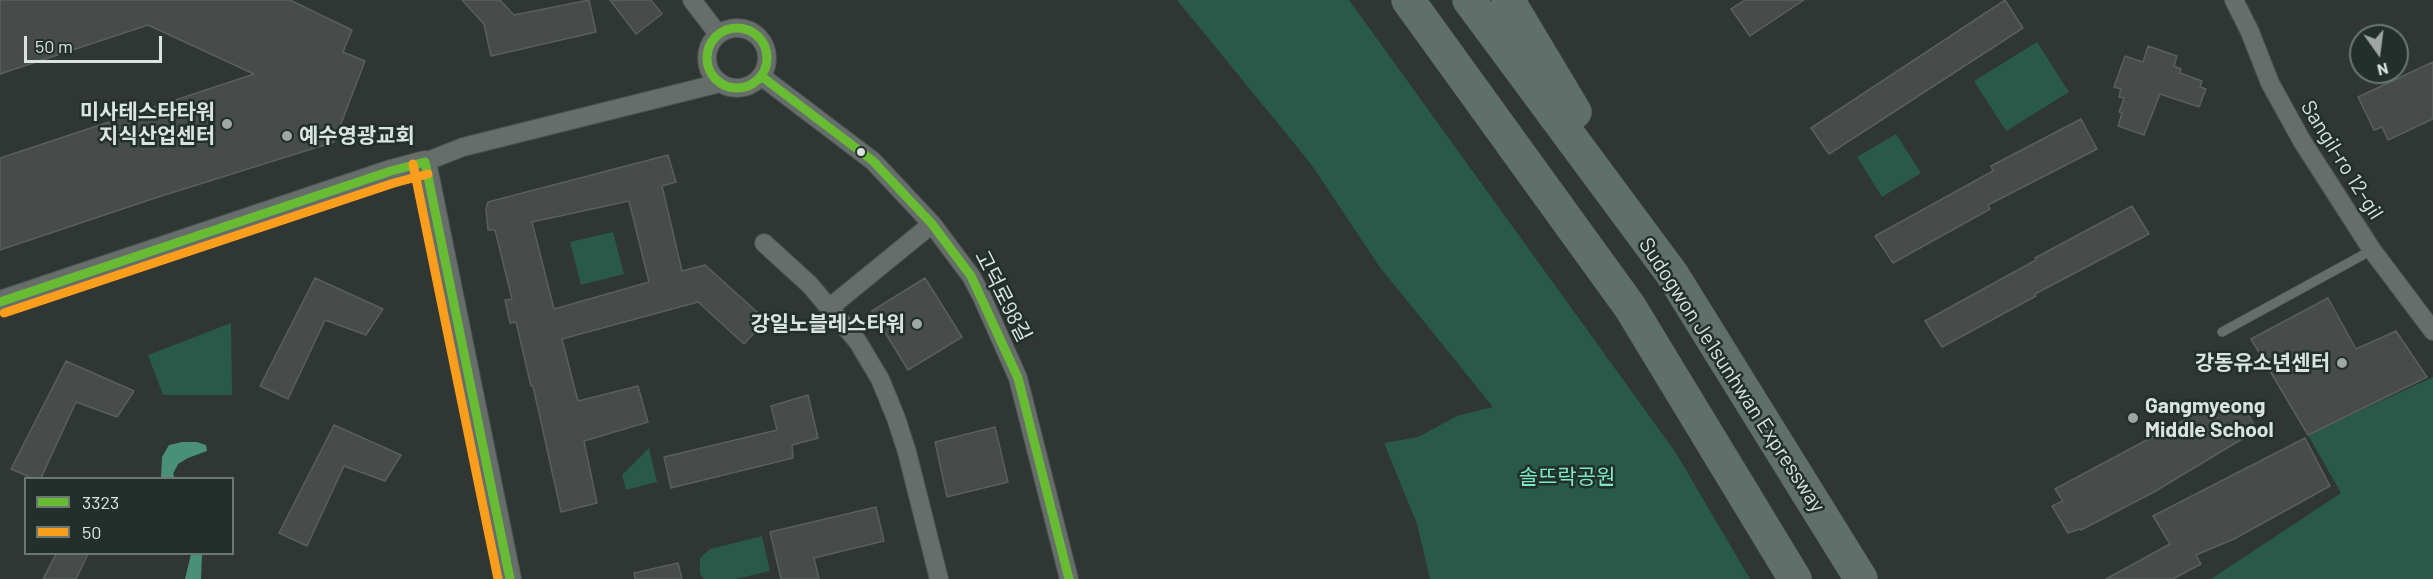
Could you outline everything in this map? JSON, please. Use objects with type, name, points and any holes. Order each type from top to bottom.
[{"type":"highway","points":[[1408,0],[1630,307],[1795,579]]},
{"type":"highway","name":"Sudogwon Je1sunhwan Expressway","points":[[1469,0],[1672,274],[1861,579]]},
{"type":"highway","points":[[1508,0],[1672,274]]},
{"type":"street","points":[[692,0],[718,34]]},
{"type":"street","name":"Sangil-ro 12-gil","points":[[2234,0],[2250,32],[2270,83],[2328,184],[2372,250],[2433,331]]},
{"type":"street","points":[[736,28],[753,33],[760,39],[767,56],[767,65],[761,76],[748,86],[739,88],[729,87],[713,77],[707,59],[708,50],[718,34],[736,28]]},
{"type":"street","name":"고덕로98길","points":[[761,76],[873,161],[932,224],[959,258],[981,295],[1018,378],[1070,579]]},
{"type":"street","points":[[0,303],[391,171],[425,162],[463,147],[720,83]]},
{"type":"street","points":[[425,162],[510,579]]},
{"type":"street","points":[[829,308],[932,224]]},
{"type":"street","points":[[764,243],[810,285],[858,342],[880,379],[897,418],[939,579]]},
{"type":"lane","points":[[2222,333],[2372,250]]},
{"type":"green space","name":"솔뜨락공원","points":[[1177,0],[1349,0],[1676,453],[1750,579],[1430,579],[1417,524],[1384,443],[1418,437],[1457,416],[1493,407],[1379,266],[1311,164]]},
{"type":"green space","points":[[2037,42],[2069,92],[2006,131],[1974,81]]},
{"type":"green space","points":[[1896,134],[1921,173],[1882,197],[1857,157]]},
{"type":"green space","points":[[613,232],[624,274],[581,285],[570,242]]},
{"type":"green space","points":[[231,323],[232,395],[163,395],[148,355]]},
{"type":"green space","points":[[2433,377],[2433,579],[2211,579],[2341,493],[2308,435]]},
{"type":"green space","points":[[649,448],[657,482],[626,490],[622,475]]},
{"type":"green space","points":[[762,536],[770,571],[736,579],[704,579],[700,574],[700,558],[710,549]]},
{"type":"shaded area","points":[[197,442],[206,445],[207,451],[178,464],[173,474],[174,477],[161,477],[162,457],[169,445]]},
{"type":"shaded area","points":[[191,555],[202,555],[201,579],[185,579]]},
{"type":"building","name":"미사테스타타워 지식산업센터","points":[[0,0],[290,0],[352,30],[343,52],[365,61],[334,142],[0,250],[0,158],[254,74],[148,25],[0,74]]},
{"type":"building","points":[[462,0],[500,0],[514,15],[589,0],[596,32],[491,56],[484,24]]},
{"type":"building","points":[[610,0],[651,0],[662,14],[636,34]]},
{"type":"building","points":[[1745,0],[1804,0],[1750,36],[1731,9]]},
{"type":"building","points":[[2005,0],[2023,28],[1829,154],[1811,128]]},
{"type":"building","points":[[2148,46],[2177,56],[2174,66],[2181,69],[2180,73],[2202,81],[2200,87],[2206,89],[2199,107],[2160,94],[2144,135],[2118,126],[2122,113],[2119,112],[2124,98],[2119,97],[2121,89],[2114,87],[2125,56],[2143,62]]},
{"type":"building","points":[[2433,62],[2433,119],[2388,140],[2382,127],[2374,130],[2358,97],[2386,84],[2409,84],[2409,73]]},
{"type":"building","points":[[2081,119],[2097,149],[1988,205],[1990,209],[1893,263],[1875,236],[1993,171],[1991,166]]},
{"type":"building","points":[[668,155],[676,182],[662,186],[682,271],[705,265],[766,320],[744,344],[698,302],[562,339],[578,401],[638,386],[648,422],[584,441],[597,503],[561,512],[516,322],[510,323],[505,300],[512,299],[495,230],[488,230],[486,209],[488,202]],"holes":[[[629,201],[649,282],[554,309],[532,222]]]},
{"type":"building","points":[[2132,206],[2149,234],[2035,294],[2036,296],[1942,347],[1925,321],[2036,260],[2035,258]]},
{"type":"building","points":[[315,278],[383,309],[366,335],[325,320],[288,399],[260,386]]},
{"type":"building","name":"강일노블레스타워","points":[[925,278],[962,337],[908,370],[872,311]]},
{"type":"building","name":"강동유소년센터","points":[[2328,298],[2356,349],[2396,331],[2427,377],[2308,435],[2251,339]]},
{"type":"building","points":[[66,361],[134,391],[117,417],[76,402],[41,477],[30,477],[11,469]]},
{"type":"building","points":[[808,395],[818,438],[792,445],[793,458],[671,488],[664,457],[777,430],[771,406]]},
{"type":"building","points":[[2232,401],[2243,405],[2257,430],[2154,492],[2081,530],[2068,533],[2052,506],[2063,501],[2055,489],[2214,404]]},
{"type":"building","points":[[334,425],[401,455],[385,481],[344,466],[307,546],[279,533]]},
{"type":"building","points":[[995,427],[1008,482],[947,497],[935,442]]},
{"type":"building","points":[[2305,438],[2330,486],[2234,539],[2196,555],[2201,564],[2173,579],[2106,579],[2170,544],[2153,516]]},
{"type":"building","points":[[876,507],[884,541],[814,558],[819,579],[781,579],[770,532]]},
{"type":"building","points":[[55,555],[88,555],[76,579],[43,579]]},
{"type":"building","points":[[678,563],[682,579],[635,579],[634,573]]},
{"type":"transit line","name":"3323","points":[[737,28],[754,33],[762,41],[767,58],[762,75],[754,83],[737,88],[720,83],[712,75],[707,58],[712,41],[720,33],[737,28]]},
{"type":"transit line","name":"3323","points":[[761,76],[873,161],[932,224],[971,276],[1018,378],[1069,579]]},
{"type":"transit line","name":"3323","points":[[425,162],[510,579]]},
{"type":"transit line","name":"3323","points":[[0,302],[391,171],[425,162]]},
{"type":"transit line","name":"50","points":[[413,164],[498,579]]},
{"type":"transit line","name":"50","points":[[4,313],[394,183],[428,174]]},
{"type":"place","name":"미사테스타타워 지식산업센터","points":[[227,124]]},
{"type":"place","name":"예수영광교회","points":[[287,136]]},
{"type":"place","name":"강일노블레스타워","points":[[917,324]]},
{"type":"place","name":"강동유소년센터","points":[[2342,363]]},
{"type":"place","name":"Gangmyeong Middle School","points":[[2133,418]]}]
